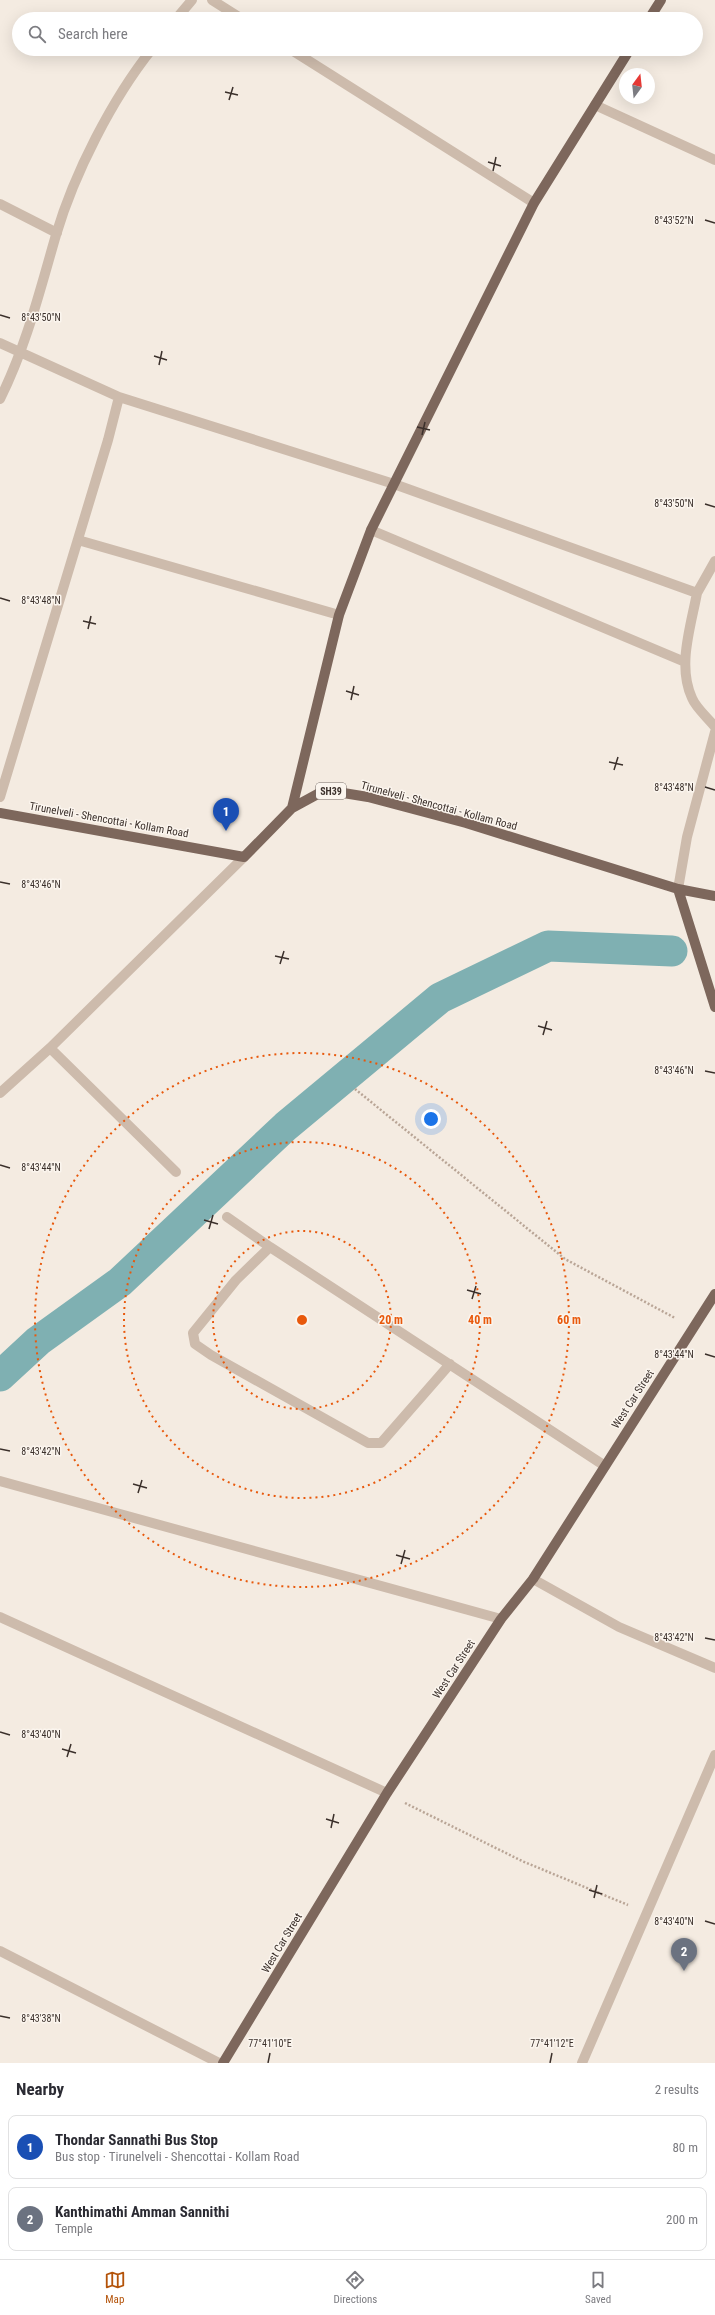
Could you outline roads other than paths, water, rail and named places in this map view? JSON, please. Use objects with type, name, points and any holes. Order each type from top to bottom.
[{"type":"main road","points":[[653,12],[661,0]]},
{"type":"main road","points":[[292,808],[339,615],[371,530],[534,203],[626,56]]},
{"type":"main road","name":"Tirunelveli - Shencottai - Kollam Road","points":[[0,813],[244,857],[292,808],[325,790],[368,797],[466,823],[678,889],[715,896]]},
{"type":"main road","points":[[678,889],[715,1007]]},
{"type":"main road","name":"West Car Street","points":[[223,2063],[387,1793],[501,1619],[533,1578],[715,1294]]},
{"type":"street","points":[[182,12],[192,0]]},
{"type":"street","points":[[212,0],[231,12]]},
{"type":"street","points":[[0,399],[19,352],[46,276],[57,234],[88,153],[131,74],[146,56]]},
{"type":"street","points":[[301,56],[534,203]]},
{"type":"street","points":[[595,105],[715,160]]},
{"type":"street","points":[[0,204],[57,234]]},
{"type":"street","points":[[0,343],[119,397],[394,484],[698,593]]},
{"type":"street","points":[[0,797],[78,540],[119,397]]},
{"type":"street","points":[[371,530],[685,662]]},
{"type":"street","points":[[78,540],[339,615]]},
{"type":"street","points":[[715,561],[698,593],[685,662],[685,679],[692,700],[715,727]]},
{"type":"street","points":[[678,889],[687,837],[715,732]]},
{"type":"street","points":[[0,1093],[50,1048],[244,857]]},
{"type":"street","points":[[50,1048],[176,1172]]},
{"type":"street","points":[[227,1217],[270,1247],[605,1466]]},
{"type":"street","points":[[270,1247],[236,1280],[193,1333],[195,1344],[211,1355],[368,1443],[381,1443],[450,1364]]},
{"type":"street","points":[[0,1480],[501,1619]]},
{"type":"street","points":[[533,1578],[620,1627],[715,1668]]},
{"type":"street","points":[[0,1617],[387,1793]]},
{"type":"street","points":[[582,2063],[715,1755]]},
{"type":"street","points":[[0,1951],[219,2063]]},
{"type":"waterway","points":[[0,1376],[38,1341],[120,1282],[286,1126],[440,998],[548,946],[672,951]]},
{"type":"place","name":"Thondar Sannathi Bus Stop","points":[[226,831]]},
{"type":"place","name":"Kanthimathi Amman Sannithi","points":[[684,1971]]}]
